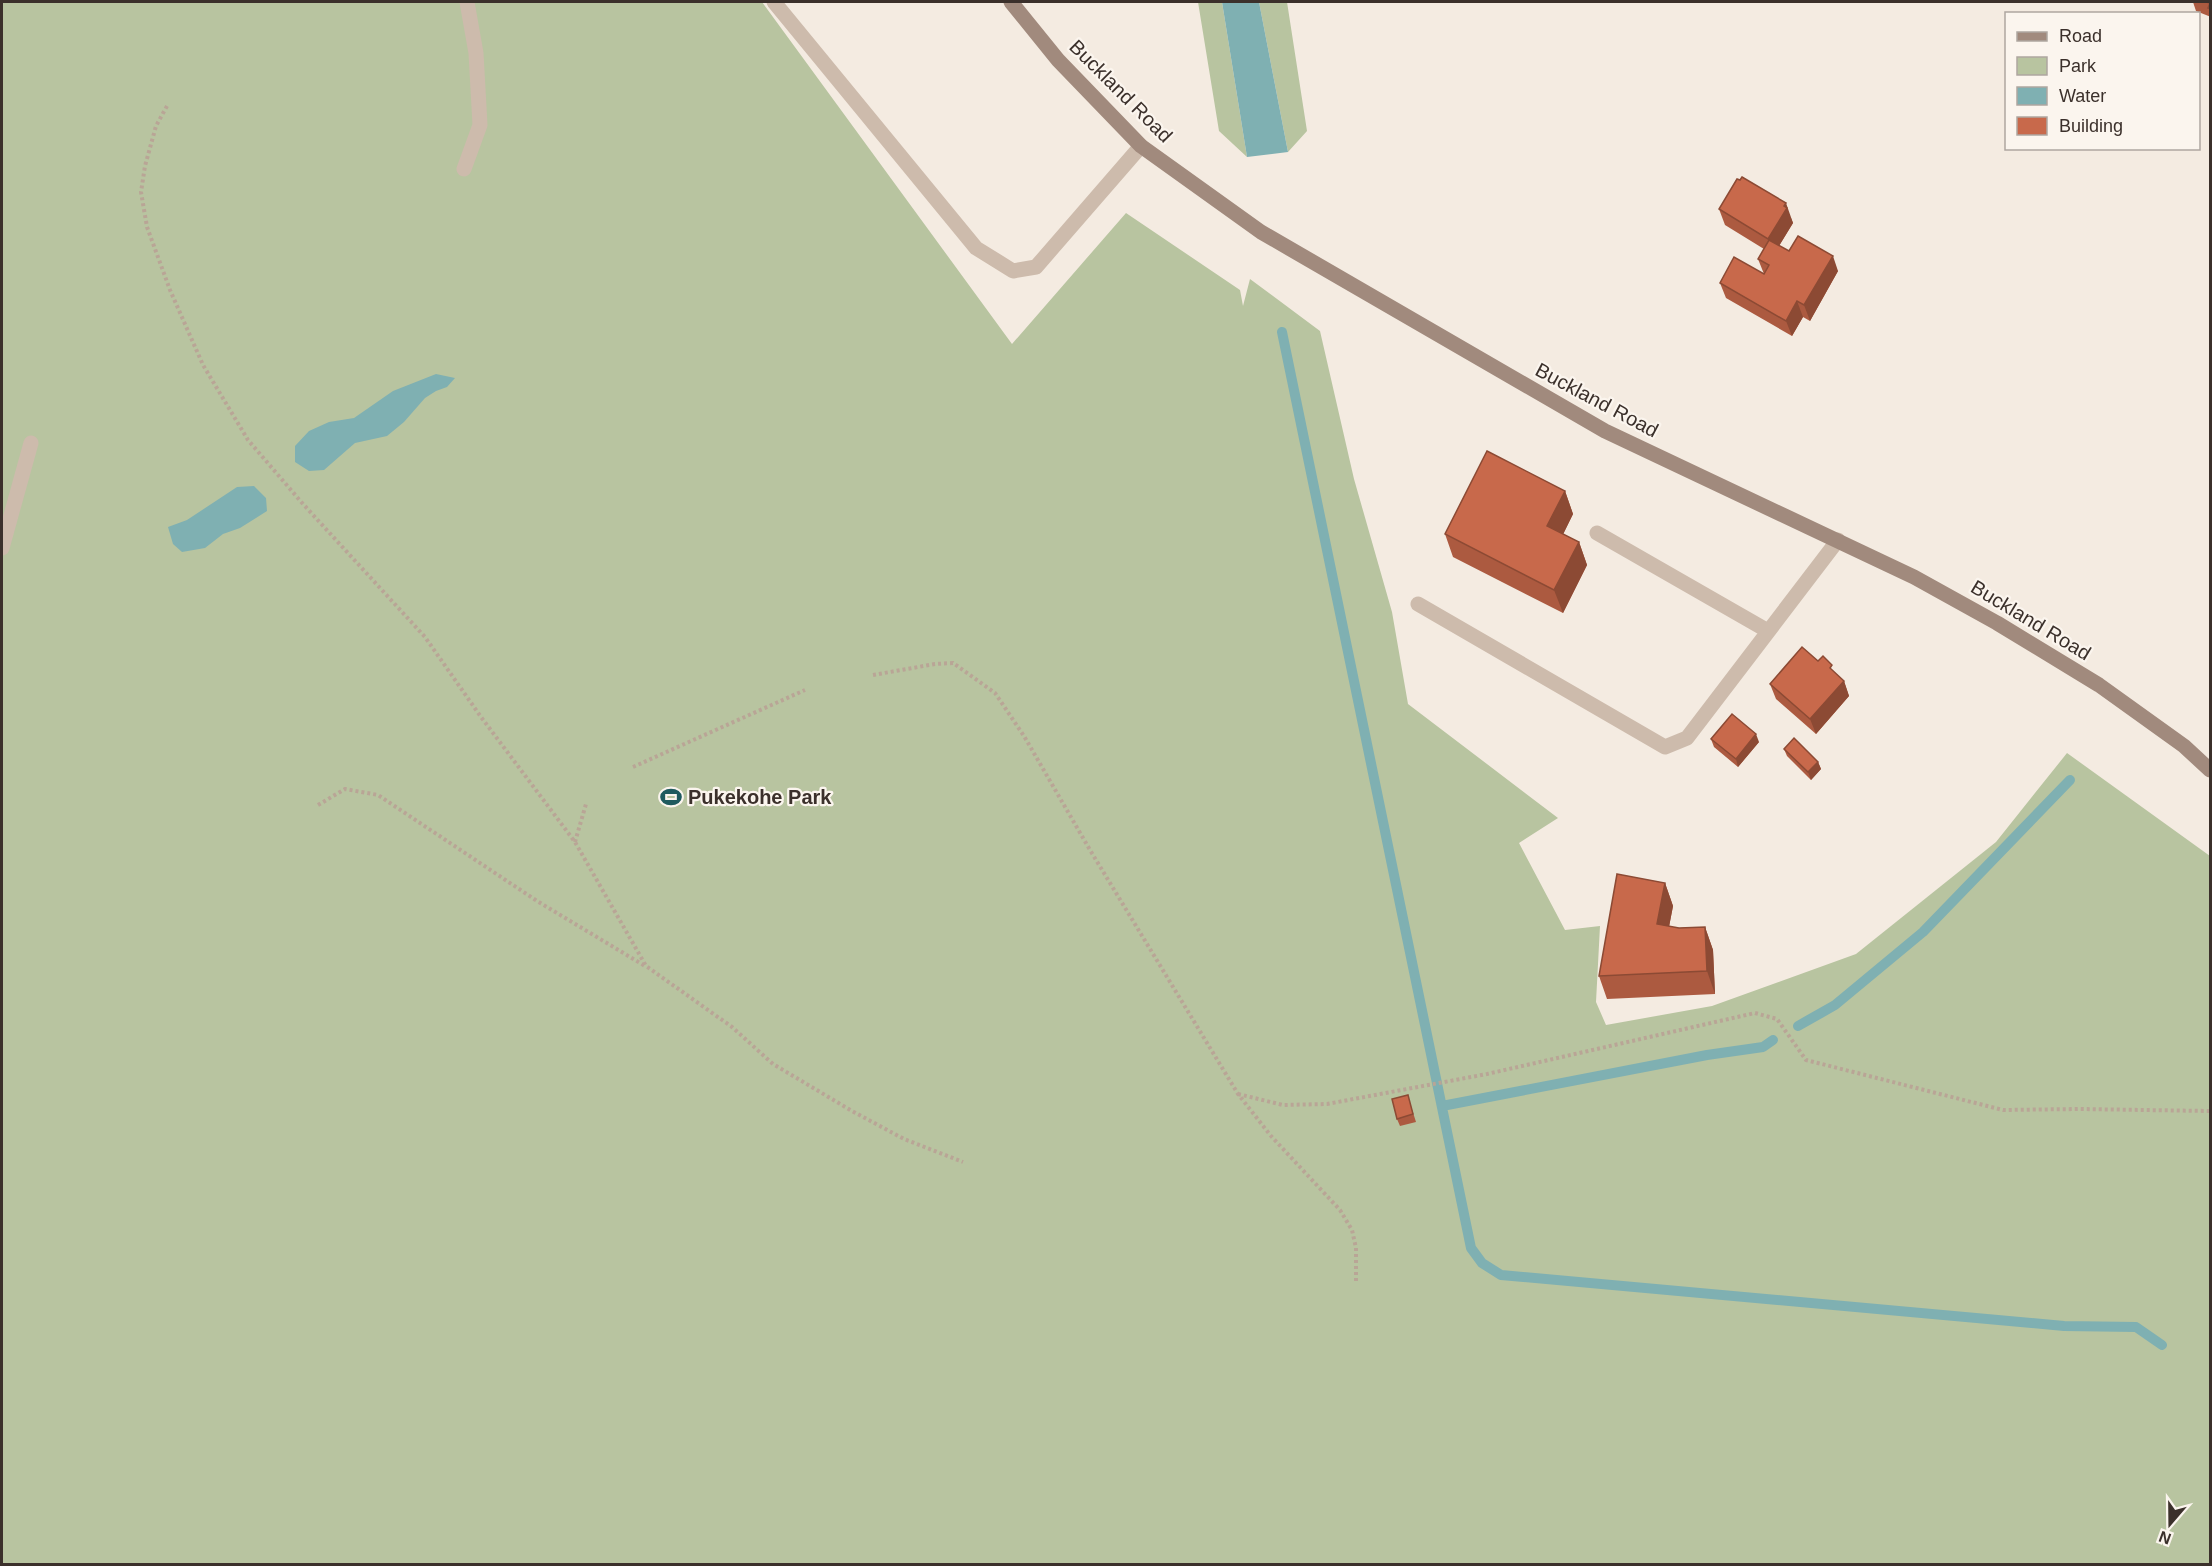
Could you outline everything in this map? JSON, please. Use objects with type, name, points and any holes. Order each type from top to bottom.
[{"type":"main road","name":"Buckland Road","points":[[1011,2],[1059,60],[1141,146],[1261,232],[1605,431],[1838,540],[1997,623],[2089,679],[2184,746],[2211,770]]},
{"type":"lane","points":[[464,169],[480,125],[476,53],[467,2]]},
{"type":"lane","points":[[774,2],[976,248],[1013,271],[1036,267],[1141,146]]},
{"type":"lane","points":[[2,548],[31,443]]},
{"type":"lane","points":[[1597,533],[1768,631]]},
{"type":"lane","points":[[1418,604],[1665,747],[1687,738],[1838,540]]},
{"type":"path","points":[[166,106],[156,126],[145,166],[141,192],[147,227],[170,290],[203,365],[248,440],[303,504],[425,637],[481,717],[575,842],[646,966]]},
{"type":"path","points":[[873,675],[953,663],[995,693],[1024,736],[1090,850],[1238,1094],[1271,1136],[1340,1210],[1352,1230],[1356,1248],[1356,1283]]},
{"type":"path","points":[[633,767],[805,690]]},
{"type":"path","points":[[318,804],[345,789],[378,795],[537,901],[646,966],[732,1027],[773,1064],[894,1133],[963,1162]]},
{"type":"path","points":[[575,842],[586,804]]},
{"type":"path","points":[[1238,1094],[1283,1105],[1327,1104],[1462,1079],[1755,1013],[1777,1019],[1806,1060],[2003,1110],[2211,1111]]},
{"type":"green space","name":"Pukekohe Park","points":[[2,2],[762,2],[1012,344],[1126,213],[1240,290],[1243,306],[1250,279],[1320,331],[1354,479],[1392,612],[1408,704],[1558,818],[1519,843],[1565,930],[1600,926],[1596,1002],[1606,1025],[1712,1006],[1856,954],[1996,842],[2067,753],[2210,856],[2210,1564],[2,1564]]},
{"type":"green space","points":[[1198,2],[1222,2],[1247,157],[1219,131]]},
{"type":"green space","points":[[1259,2],[1287,2],[1307,131],[1288,152]]},
{"type":"water","points":[[1222,2],[1259,2],[1288,152],[1247,157]]},
{"type":"water","points":[[436,374],[455,378],[447,387],[425,398],[404,422],[387,436],[355,443],[324,470],[309,471],[295,462],[295,446],[309,431],[329,422],[354,418],[393,391]]},
{"type":"water","points":[[254,486],[266,498],[267,511],[240,528],[223,534],[205,548],[182,552],[173,544],[168,527],[187,520],[237,487]]},
{"type":"building","points":[[1742,177],[1786,203],[1784,206],[1787,208],[1768,239],[1719,209],[1737,179],[1740,180]]},
{"type":"building","points":[[1798,236],[1833,256],[1804,305],[1797,301],[1786,321],[1720,283],[1734,257],[1764,274],[1769,265],[1758,259],[1769,240],[1789,251]]},
{"type":"building","points":[[1487,451],[1565,491],[1547,526],[1579,542],[1554,590],[1445,534]]},
{"type":"building","points":[[1802,647],[1818,661],[1823,656],[1832,665],[1830,668],[1844,681],[1810,719],[1770,684]]},
{"type":"building","points":[[1732,714],[1756,734],[1736,759],[1711,739]]},
{"type":"building","points":[[1794,738],[1818,762],[1808,772],[1784,749]]},
{"type":"building","points":[[1617,874],[1665,883],[1657,924],[1679,928],[1705,927],[1707,971],[1599,976]]},
{"type":"building","points":[[1408,1095],[1413,1114],[1397,1119],[1392,1099]]},
{"type":"waterway","points":[[1282,332],[1471,1248],[1482,1263],[1501,1275],[2064,1326],[2136,1327],[2162,1345]]},
{"type":"waterway","points":[[1798,1026],[1835,1005],[1923,932],[2070,780]]},
{"type":"waterway","points":[[1442,1106],[1707,1055],[1763,1047],[1773,1040]]},
{"type":"place","name":"Pukekohe Park","points":[[671,797]]}]
